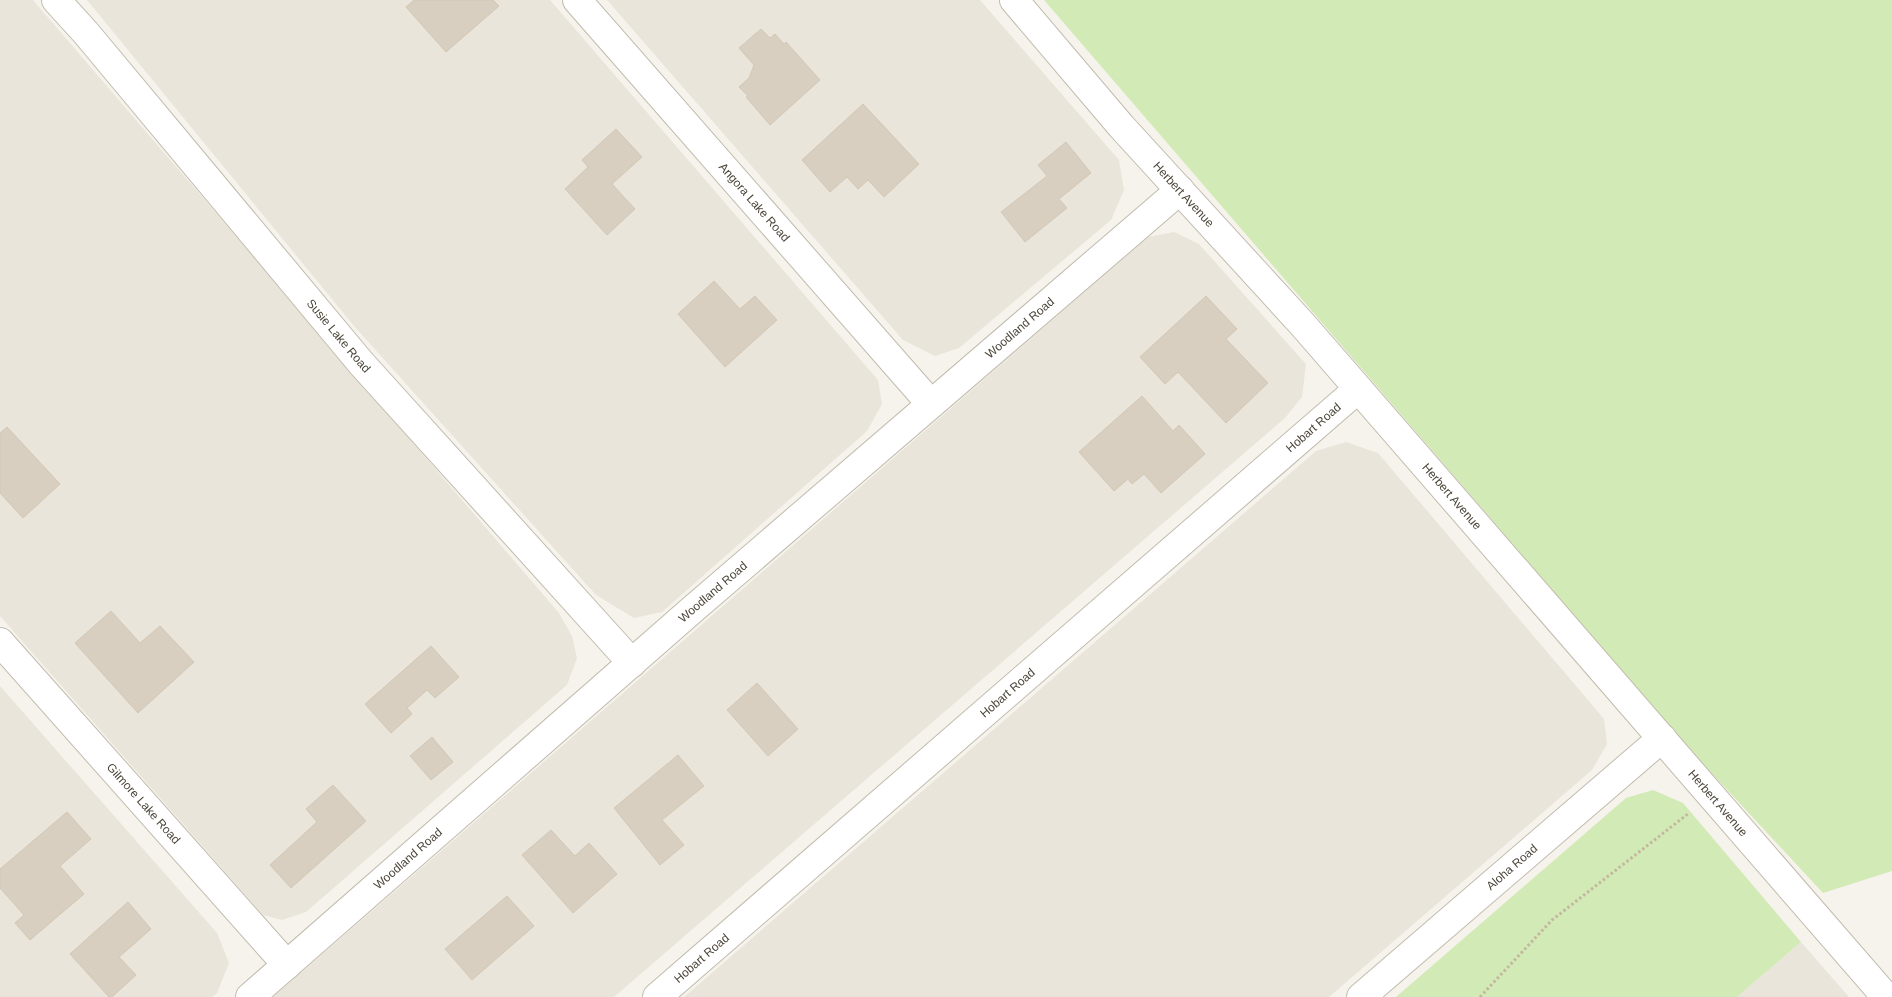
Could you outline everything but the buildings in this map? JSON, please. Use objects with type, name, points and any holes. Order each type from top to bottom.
[{"type":"street","name":"Susie Lake Road","points":[[56,0],[86,33],[361,364],[632,663]]},
{"type":"street","name":"Angora Lake Road","points":[[577,0],[931,404]]},
{"type":"street","name":"Herbert Avenue","points":[[1014,0],[1121,126],[1303,325],[1886,997]]},
{"type":"street","name":"Woodland Road","points":[[250,997],[632,663],[1180,190]]},
{"type":"street","name":"Hobart Road","points":[[657,997],[1358,389]]},
{"type":"street","name":"Gilmore Lake Road","points":[[0,642],[288,965]]},
{"type":"street","name":"Aloha Road","points":[[1361,997],[1662,738]]},
{"type":"path","points":[[1480,997],[1552,920],[1712,796]]},
{"type":"shaded area","points":[[0,0],[33,0],[559,613],[572,636],[577,658],[567,685],[306,912],[282,920],[263,915],[0,616]]},
{"type":"shaded area","points":[[87,0],[550,0],[878,380],[882,404],[867,431],[662,612],[634,618],[596,595],[354,326]]},
{"type":"shaded area","points":[[607,0],[980,0],[1119,160],[1124,190],[1111,220],[959,348],[935,356],[903,340]]},
{"type":"shaded area","points":[[1174,232],[1199,244],[1306,364],[1302,397],[1285,418],[614,997],[273,997],[1148,237]]},
{"type":"shaded area","points":[[1346,442],[1378,453],[1604,719],[1607,744],[1592,770],[1329,997],[684,997],[1316,451]]},
{"type":"shaded area","points":[[0,686],[217,933],[229,963],[217,993],[212,997],[0,997]]},
{"type":"shaded area","points":[[1801,942],[1849,997],[1737,997]]},
{"type":"green space","points":[[1044,0],[1892,0],[1892,871],[1823,893],[1691,751]]},
{"type":"green space","points":[[1653,790],[1683,803],[1801,942],[1737,997],[1396,997],[1626,798]]}]
